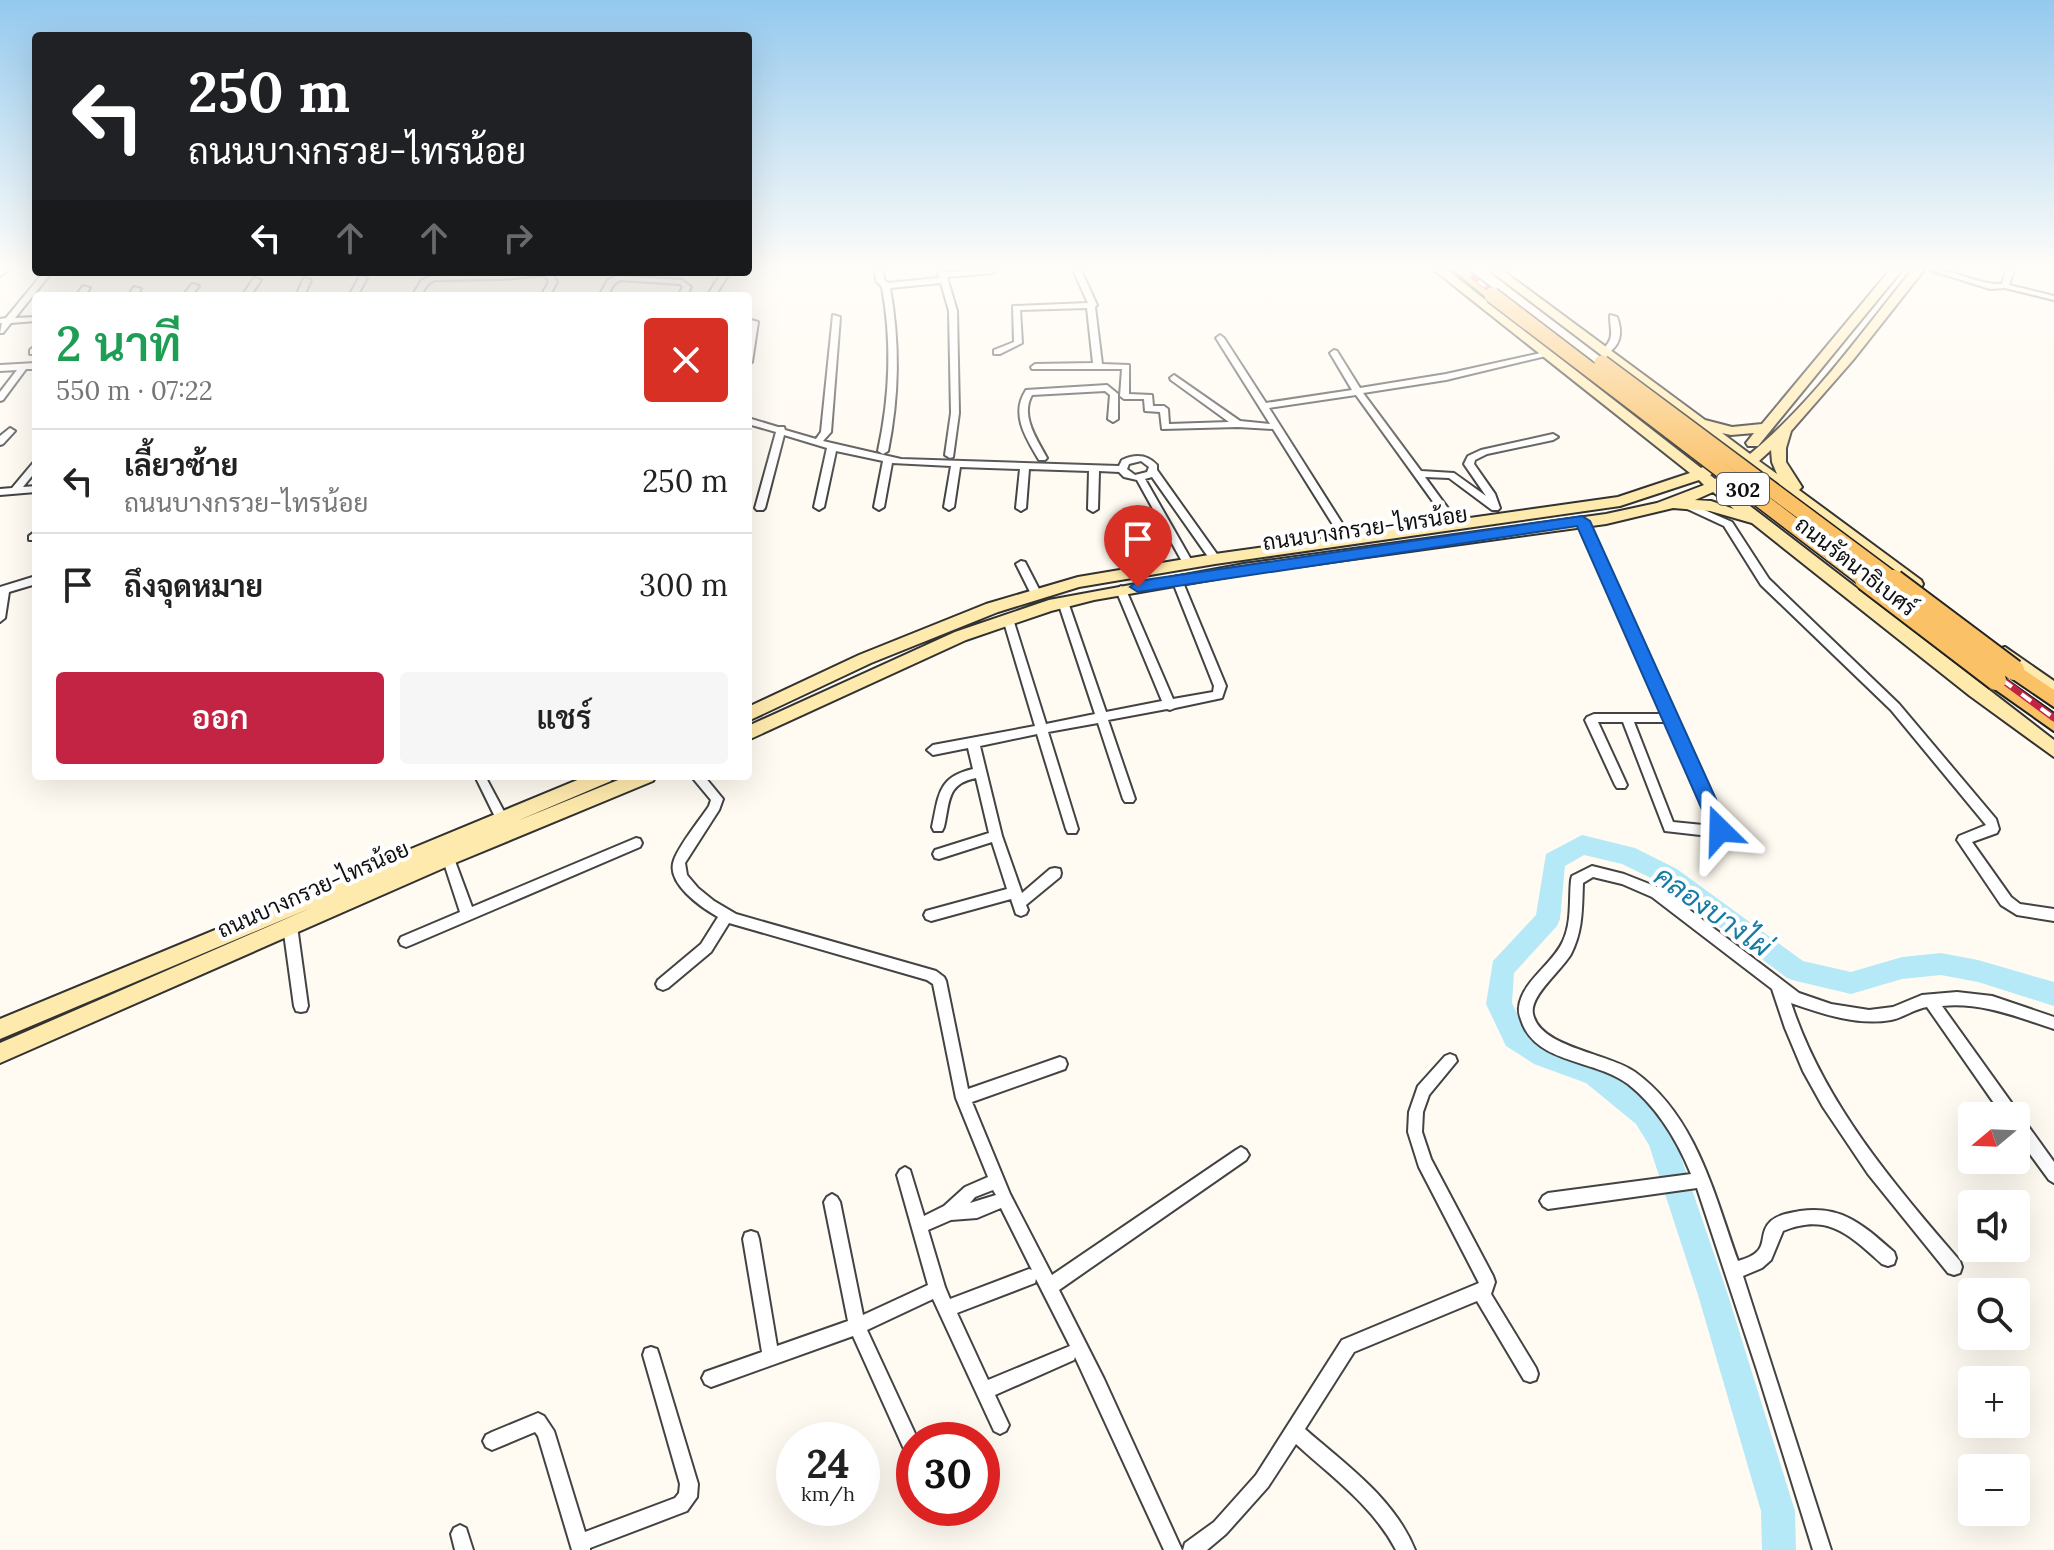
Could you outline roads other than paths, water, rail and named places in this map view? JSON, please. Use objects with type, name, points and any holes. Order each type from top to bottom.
[{"type":"main road","name":"ถนนรัตนาธิเบศร์","points":[[1533,342],[1702,473],[1802,556],[2054,750]]},
{"type":"main road","name":"ถนนรัตนาธิเบศร์","points":[[1564,342],[2005,675],[2054,724]]},
{"type":"main road","name":"ถนนรัตนาธิเบศร์","points":[[1592,342],[2054,690]]},
{"type":"main road","name":"ถนนบางกรวย-ไทรน้อย","points":[[752,731],[897,665],[1008,619],[1063,602],[1177,580],[1582,521],[1679,501],[1716,485],[1743,457],[1837,342]]},
{"type":"main road","name":"ถนนบางกรวย-ไทรน้อย","points":[[752,712],[865,659],[1036,593],[1188,563],[1620,501],[1665,486],[1743,457],[1791,423],[1858,342]]},
{"type":"main road","points":[[1595,391],[1616,402],[1643,404],[1652,396],[1642,381]]},
{"type":"main road","points":[[1667,400],[1714,427],[1742,431],[1768,427]]},
{"type":"main road","points":[[1791,423],[1778,444],[1779,465],[1786,478],[1820,515]]},
{"type":"main road","points":[[1663,444],[1674,468],[1665,486],[1679,501],[1729,511],[1766,526]]},
{"type":"main road","points":[[1802,556],[1792,534],[1795,528],[1805,523],[1825,524],[1849,534]]},
{"type":"main road","name":"ถนนรัตนาธิเบศร์","points":[[2005,675],[2054,700]]},
{"type":"main road","points":[[2021,724],[2025,735],[2054,757]]},
{"type":"main road","name":"ถนนบางกรวย-ไทรน้อย","points":[[0,1029],[595,780]]},
{"type":"main road","name":"ถนนบางกรวย-ไทรน้อย","points":[[0,1053],[448,857],[637,780]]},
{"type":"street","points":[[821,438],[833,342]]},
{"type":"street","points":[[879,507],[890,422],[891,342]]},
{"type":"street","points":[[949,507],[955,413],[954,342]]},
{"type":"street","points":[[997,352],[1018,342]]},
{"type":"street","points":[[1095,342],[1098,366]]},
{"type":"street","points":[[1223,342],[1349,542]]},
{"type":"street","points":[[1605,352],[1615,342]]},
{"type":"street","points":[[1334,353],[1358,392],[1456,526]]},
{"type":"street","points":[[1263,406],[1446,377],[1547,353]]},
{"type":"street","points":[[0,368],[32,366]]},
{"type":"street","points":[[0,398],[23,367]]},
{"type":"street","points":[[1035,367],[1126,367],[1124,396],[1149,397],[1148,409],[1164,409],[1165,427],[1238,424],[1277,427]]},
{"type":"street","points":[[1174,378],[1238,424]]},
{"type":"street","points":[[1042,458],[1022,409],[1023,398],[1029,392],[1107,388],[1114,394],[1113,419]]},
{"type":"street","points":[[752,413],[821,438],[832,447],[886,455],[1094,467],[1123,465],[1135,458],[1147,460],[1215,559]]},
{"type":"street","points":[[752,422],[886,455]]},
{"type":"street","points":[[760,508],[781,429]]},
{"type":"street","points":[[0,442],[10,431]]},
{"type":"street","points":[[1493,505],[1490,494],[1469,464],[1471,458],[1484,452],[1553,437]]},
{"type":"street","points":[[819,507],[832,447]]},
{"type":"street","points":[[953,459],[1042,458],[1123,465]]},
{"type":"street","points":[[1021,508],[1025,465]]},
{"type":"street","points":[[1123,465],[1128,476],[1140,478],[1153,471]]},
{"type":"street","points":[[1093,509],[1094,467]]},
{"type":"street","points":[[15,490],[32,470]]},
{"type":"street","points":[[1418,474],[1451,475],[1493,505],[1503,519]]},
{"type":"street","points":[[1140,478],[1188,563]]},
{"type":"street","points":[[0,492],[32,489]]},
{"type":"street","points":[[1679,501],[1697,513],[1728,524],[1765,582],[1895,707],[1992,823],[1993,829],[1963,840],[2006,901],[2017,909],[2054,915]]},
{"type":"street","points":[[1582,521],[1720,825],[1718,832],[1669,827],[1627,718]]},
{"type":"street","points":[[1170,531],[1180,525],[1194,526]]},
{"type":"street","points":[[1021,564],[1036,593]]},
{"type":"street","points":[[933,750],[1170,706],[1209,698],[1220,692],[1177,580]]},
{"type":"street","points":[[0,618],[4,590],[32,581]]},
{"type":"street","points":[[1121,590],[1170,706]]},
{"type":"street","points":[[1063,602],[1129,799]]},
{"type":"street","points":[[1008,619],[1072,829]]},
{"type":"street","points":[[1621,785],[1591,720],[1671,718]]},
{"type":"street","points":[[973,743],[996,836],[1018,903]]},
{"type":"street","points":[[938,827],[949,782],[956,777],[979,772]]},
{"type":"street","points":[[482,780],[502,819]]},
{"type":"street","points":[[700,780],[717,799],[715,807],[679,862],[677,870],[681,878],[726,916],[869,960],[931,975],[939,981],[963,1098],[1005,1199],[1098,1385],[1173,1550]]},
{"type":"street","points":[[939,854],[996,836]]},
{"type":"street","points":[[406,941],[636,843]]},
{"type":"street","points":[[448,857],[468,915]]},
{"type":"street","points":[[1822,1550],[1733,1270],[1695,1182],[1682,1136],[1640,1085],[1620,1070],[1552,1045],[1534,1033],[1525,1014],[1528,999],[1560,959],[1575,934],[1577,880],[1592,871],[1624,879],[1657,893],[1795,998],[1831,1010],[1869,1016],[1894,1013],[1930,1000],[1957,998],[1992,1002],[2054,1023]]},
{"type":"street","points":[[931,915],[1018,903],[1055,873]]},
{"type":"street","points":[[663,984],[706,948],[726,916]]},
{"type":"street","points":[[290,926],[301,1006]]},
{"type":"street","points":[[1778,985],[1793,1033],[1836,1120],[1954,1267]]},
{"type":"street","points":[[1930,1000],[2002,1102]]},
{"type":"street","points":[[1192,1550],[1220,1528],[1262,1481],[1348,1346],[1485,1290],[1487,1282],[1424,1162],[1415,1132],[1416,1112],[1423,1091],[1450,1061]]},
{"type":"street","points":[[963,1098],[1060,1064]]},
{"type":"street","points":[[2030,1142],[2054,1175]]},
{"type":"street","points":[[1049,1287],[1241,1155]]},
{"type":"street","points":[[905,1175],[937,1289],[999,1422]]},
{"type":"street","points":[[950,1212],[970,1192],[998,1180]]},
{"type":"street","points":[[1548,1201],[1695,1182]]},
{"type":"street","points":[[919,1226],[950,1212],[977,1210],[1005,1199]]},
{"type":"street","points":[[832,1202],[857,1326],[900,1422]]},
{"type":"street","points":[[1733,1270],[1751,1267],[1762,1259],[1771,1246],[1772,1232],[1781,1222],[1808,1217],[1839,1218],[1888,1258]]},
{"type":"street","points":[[751,1239],[771,1357]]},
{"type":"street","points":[[946,1309],[1029,1277]]},
{"type":"street","points":[[711,1378],[857,1326],[937,1289]]},
{"type":"street","points":[[1480,1291],[1530,1374]]},
{"type":"street","points":[[984,1391],[1068,1354]]},
{"type":"street","points":[[492,1441],[538,1422],[545,1431],[580,1546],[681,1505],[688,1497],[689,1484],[651,1355]]},
{"type":"street","points":[[1293,1430],[1379,1509],[1399,1533],[1406,1550]]},
{"type":"waterway","name":"คลองบางไผ่","points":[[1779,1550],[1778,1511],[1713,1295],[1661,1138],[1646,1115],[1595,1073],[1543,1055],[1515,1037],[1499,1004],[1502,969],[1548,919],[1554,861],[1582,845],[1627,855],[1669,876],[1796,970],[1822,978],[1851,983],[1902,968],[1941,964],[1978,971],[2054,994]]},
{"type":"railway","points":[[1558,342],[1869,582]]},
{"type":"railway","points":[[1687,428],[1890,582]]},
{"type":"railway","points":[[1867,580],[2054,718]]},
{"type":"railway","points":[[1887,580],[1964,639]]}]
